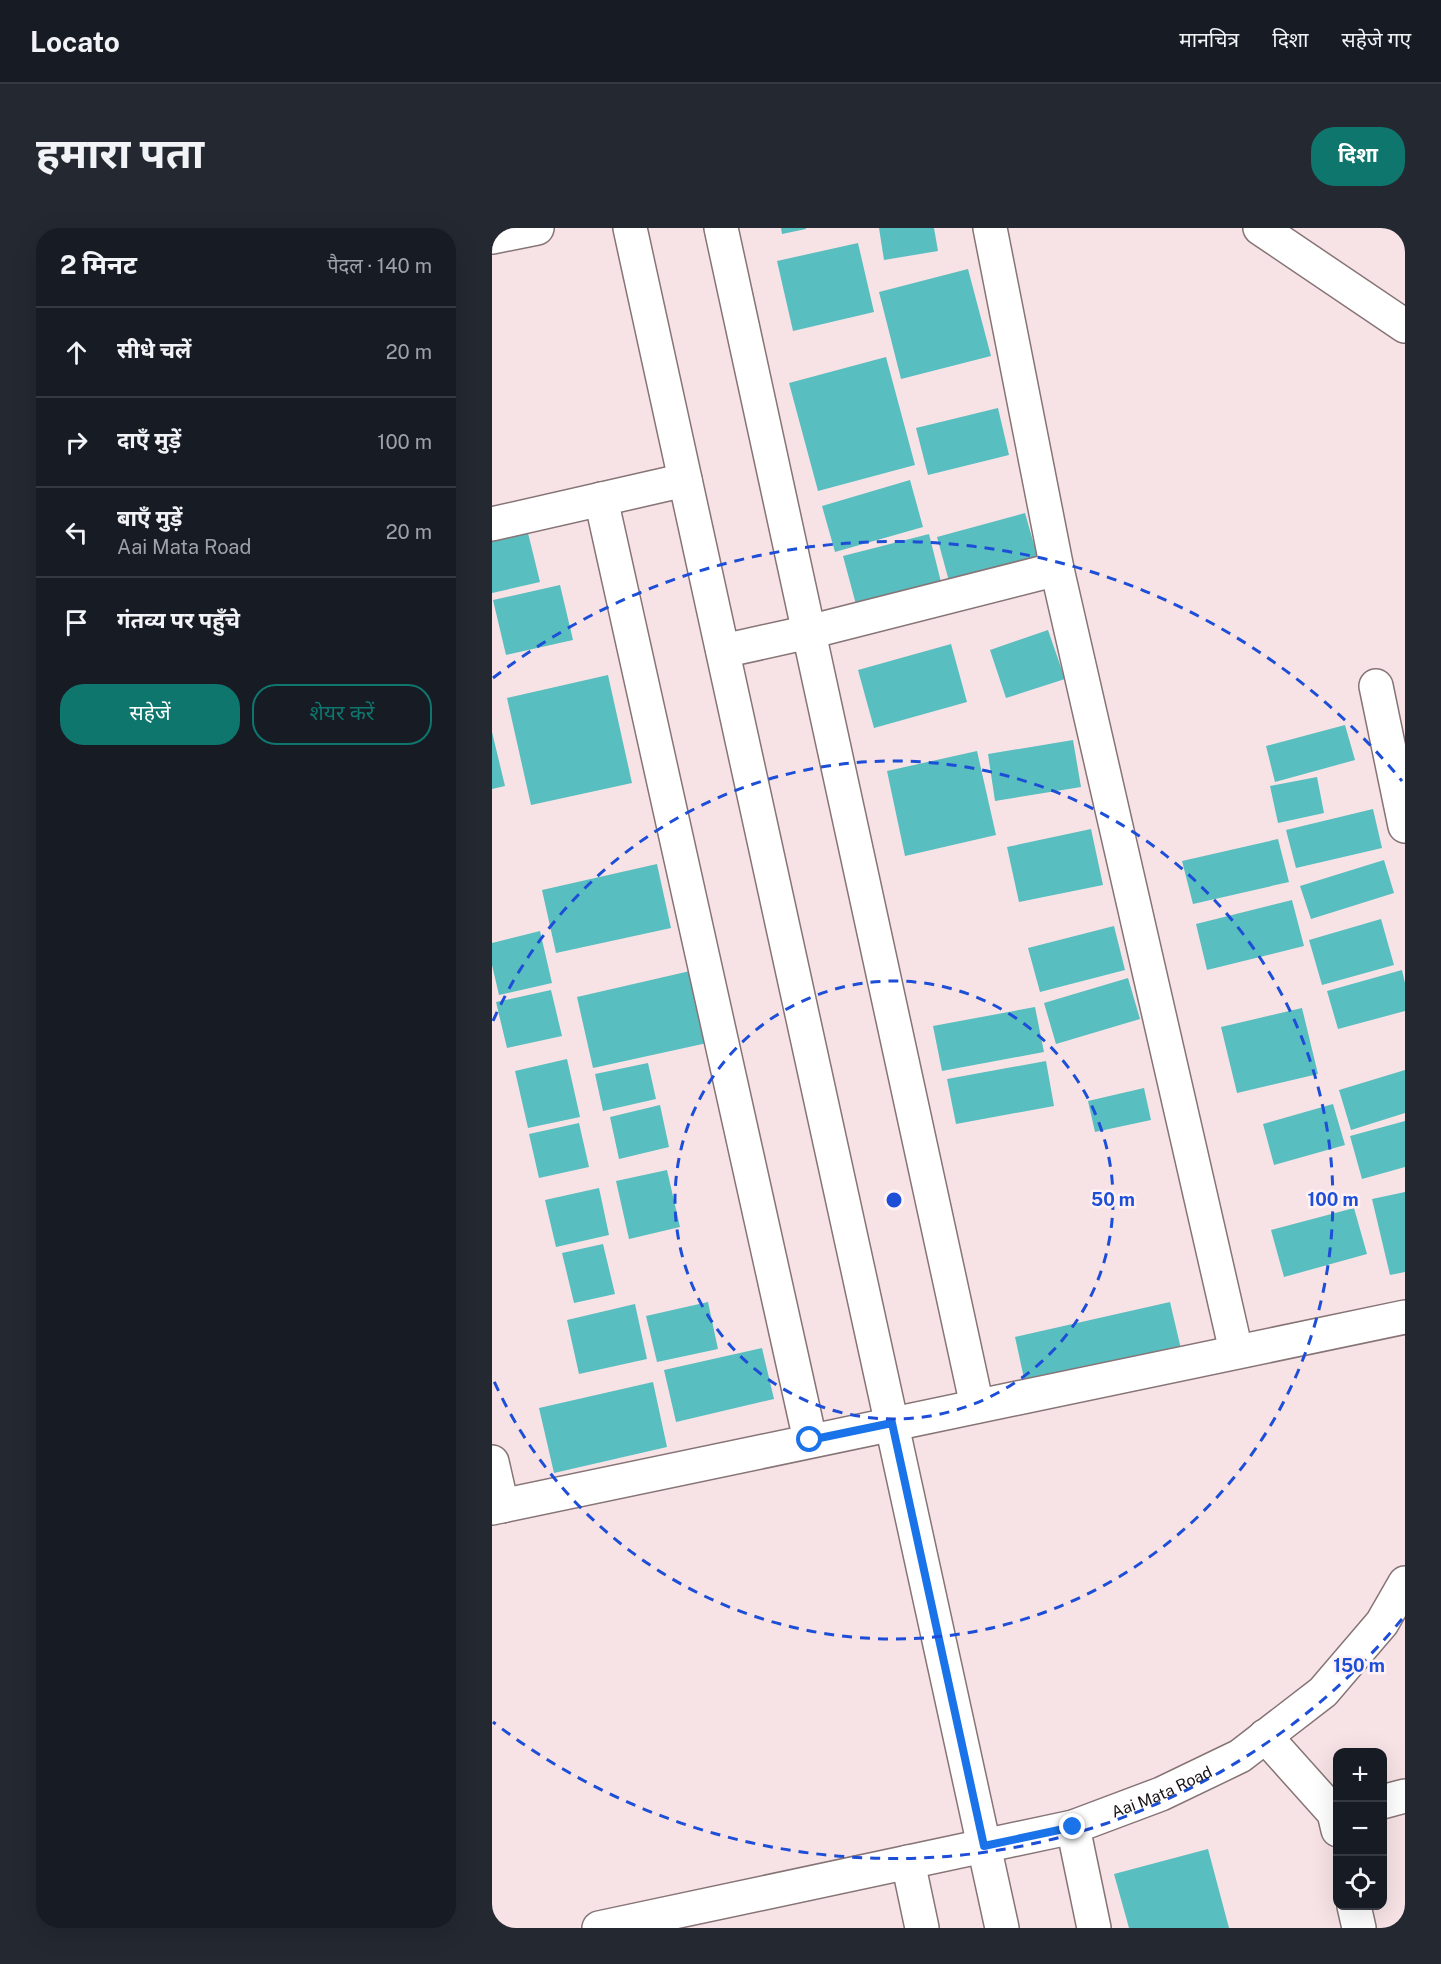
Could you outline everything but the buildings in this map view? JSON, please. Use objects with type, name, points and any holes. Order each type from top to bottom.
[{"type":"street","points":[[492,237],[537,228]]},
{"type":"street","points":[[630,228],[1002,1928]]},
{"type":"street","points":[[721,228],[977,1406]]},
{"type":"street","points":[[990,228],[1057,570],[1236,1352]]},
{"type":"street","points":[[1260,228],[1405,326]]},
{"type":"street","points":[[492,524],[685,480]]},
{"type":"street","points":[[602,499],[810,1440]]},
{"type":"street","points":[[723,651],[809,632],[1057,570]]},
{"type":"street","points":[[1376,686],[1405,826]]},
{"type":"street","points":[[492,1462],[497,1507],[1405,1317]]},
{"type":"street","name":"Aai Mata Road","points":[[599,1928],[1073,1827],[1161,1794],[1240,1756],[1323,1692],[1382,1623],[1405,1583]]},
{"type":"street","points":[[1266,1736],[1333,1815]]},
{"type":"street","points":[[1387,1801],[1405,1796]]},
{"type":"street","points":[[1073,1827],[1094,1928]]},
{"type":"street","points":[[908,1863],[922,1928]]},
{"type":"street","points":[[1355,1910],[1359,1928]]},
{"type":"route","points":[[810,1440],[892,1423],[984,1846],[1073,1827]]}]
